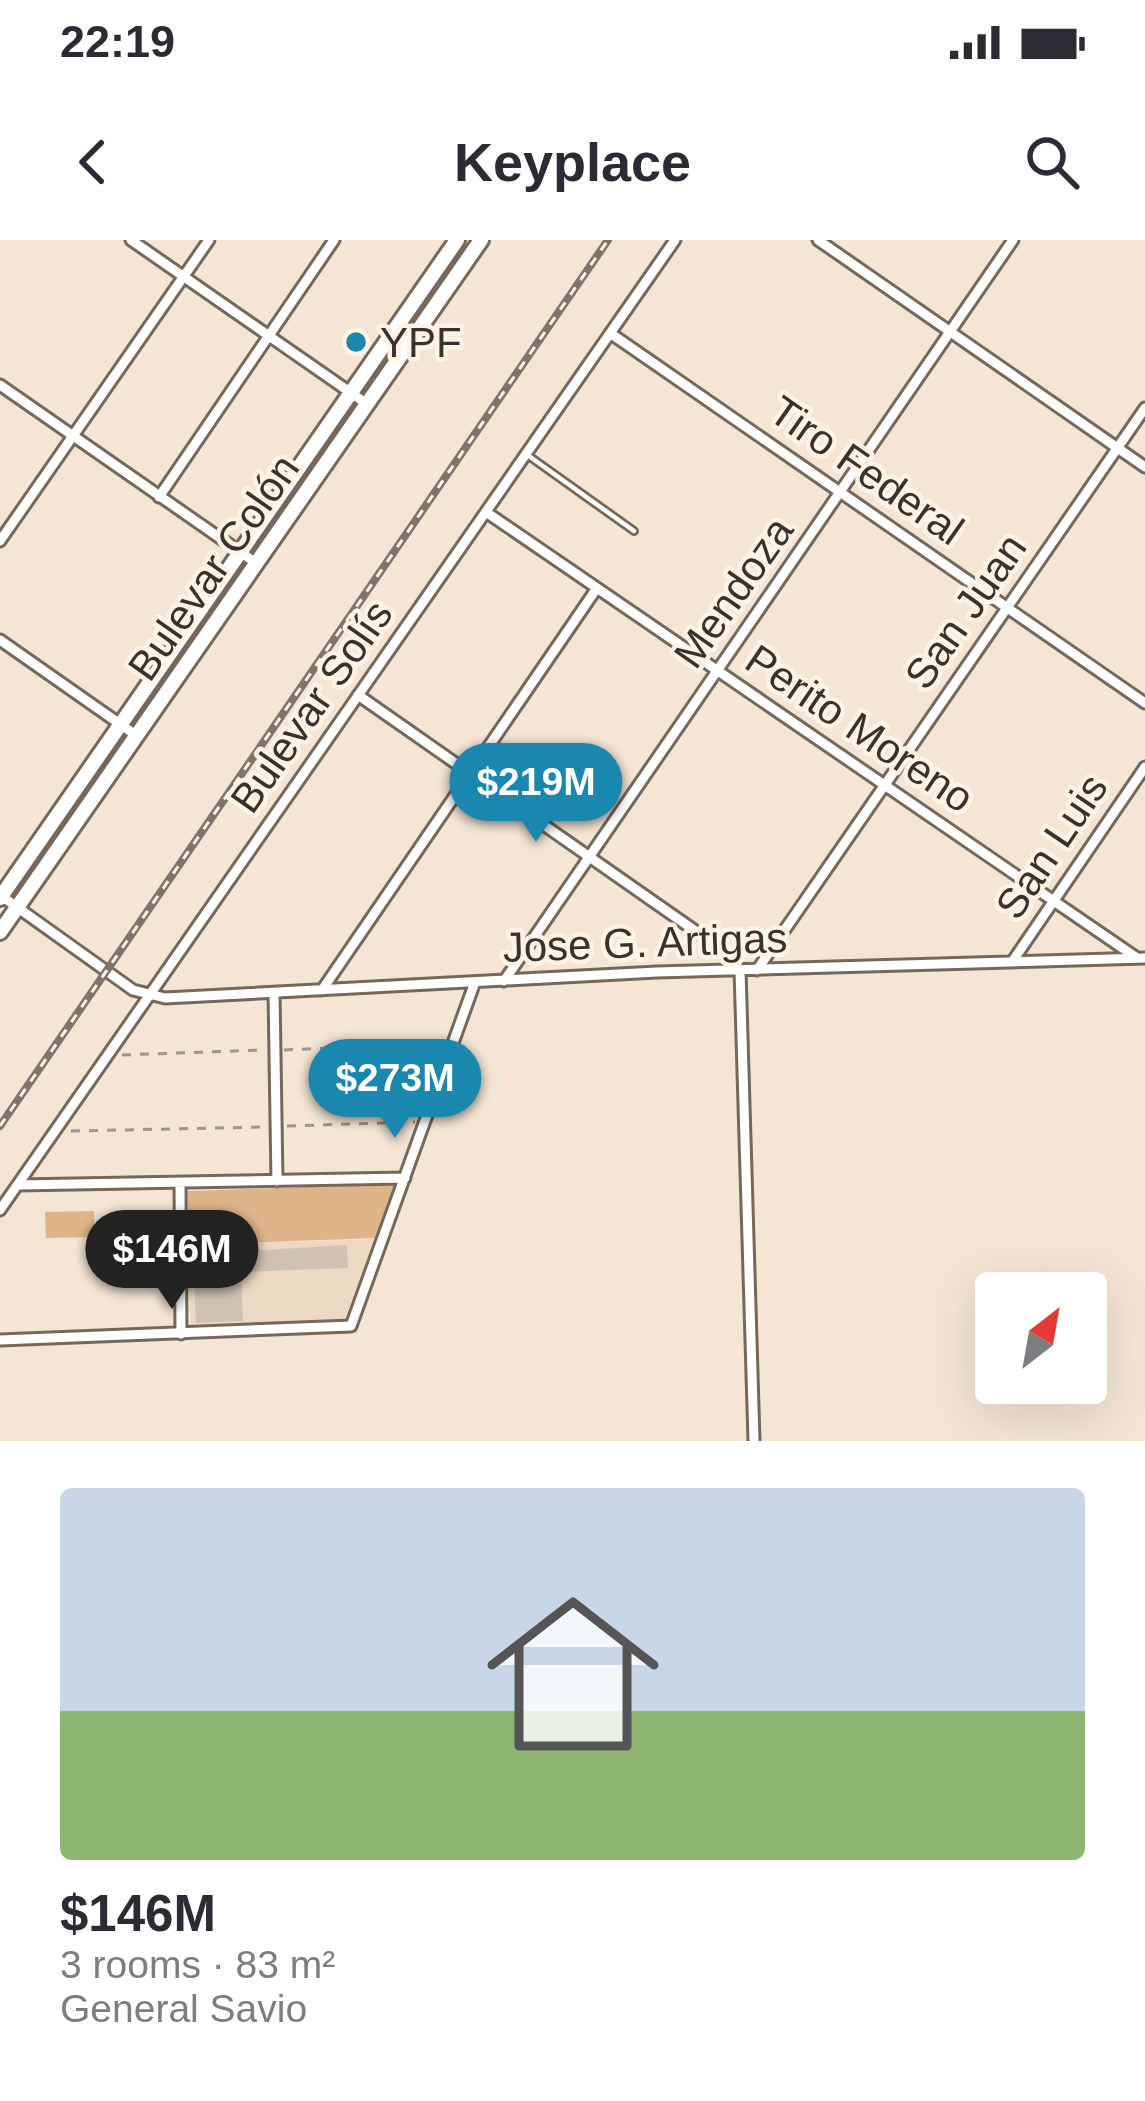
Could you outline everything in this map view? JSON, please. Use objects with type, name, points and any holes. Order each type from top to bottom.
[{"type":"main road","name":"Bulevar Colón","points":[[0,896],[351,393],[470,242]]},
{"type":"main road","name":"Bulevar Colón","points":[[0,932],[367,404],[470,242]]},
{"type":"street","points":[[131,240],[367,404]]},
{"type":"street","points":[[0,541],[209,240]]},
{"type":"street","points":[[159,497],[334,240]]},
{"type":"street","name":"Bulevar Solís","points":[[0,1210],[676,240]]},
{"type":"street","points":[[818,240],[1145,467]]},
{"type":"street","name":"Mendoza","points":[[504,981],[1013,240]]},
{"type":"street","name":"Tiro Federal","points":[[610,333],[1145,703]]},
{"type":"street","points":[[0,386],[256,563]]},
{"type":"street","name":"San Juan","points":[[757,970],[1145,408]]},
{"type":"street","name":"Perito Moreno","points":[[486,512],[1141,958]]},
{"type":"street","points":[[322,990],[596,588]]},
{"type":"street","points":[[0,640],[136,736]]},
{"type":"street","points":[[358,695],[591,855],[731,956],[740,970],[754,1441]]},
{"type":"street","name":"San Luis","points":[[1012,962],[1145,767]]},
{"type":"street","points":[[0,896],[148,997]]},
{"type":"street","name":"Jose G. Artigas","points":[[148,997],[740,970],[1141,958]]},
{"type":"street","points":[[0,1340],[345,1328],[358,1316],[475,982]]},
{"type":"street","points":[[274,993],[277,1181]]},
{"type":"street","points":[[17,1185],[405,1178]]},
{"type":"street","points":[[180,1184],[181,1334]]},
{"type":"lane","points":[[526,454],[634,531]]},
{"type":"path","points":[[122,1055],[444,1043]]},
{"type":"path","points":[[69,1130],[417,1122]]},
{"type":"shaded area","points":[[398,1184],[376,1238],[189,1245],[187,1191]]},
{"type":"shaded area","points":[[94,1211],[95,1237],[46,1238],[45,1212]]},
{"type":"shaded area","points":[[376,1239],[343,1323],[191,1330],[189,1245]]},
{"type":"building","points":[[347,1245],[348,1268],[241,1272],[243,1321],[196,1323],[193,1259],[213,1258],[212,1253]]},
{"type":"railway","points":[[0,1126],[608,240]]},
{"type":"place","name":"YPF","points":[[356,342]]}]
